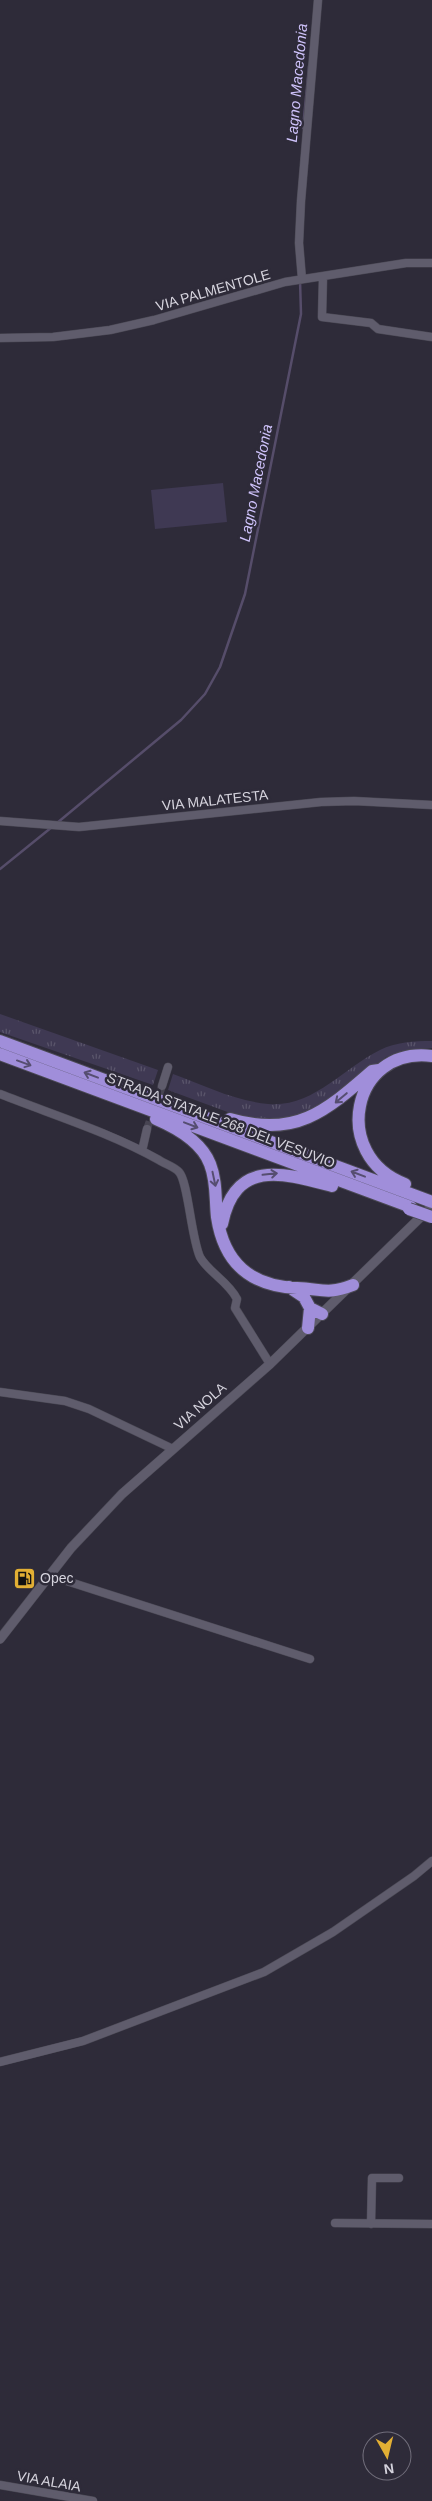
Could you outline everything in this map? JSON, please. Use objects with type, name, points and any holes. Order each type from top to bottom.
[{"type":"highway","name":"STRADA STATALE 268 DEL VESUVIO","points":[[0,1041],[422,1200],[432,1216]]},
{"type":"highway","name":"STRADA STATALE 268 DEL VESUVIO","points":[[0,1054],[422,1200]]},
{"type":"highway","points":[[148,1096],[258,1126],[280,1126],[296,1123],[323,1112],[372,1071],[379,1070],[405,1056],[432,1056]]},
{"type":"highway","points":[[379,1070],[363,1094],[358,1114],[360,1139],[369,1158],[382,1172],[422,1200]]},
{"type":"highway","points":[[47,1071],[163,1122],[200,1148],[210,1163],[215,1179],[220,1232],[229,1255],[242,1270],[254,1277],[289,1287],[336,1292],[353,1285]]},
{"type":"highway","points":[[220,1232],[228,1203],[237,1189],[255,1177],[269,1174],[286,1174],[422,1200]]},
{"type":"highway","points":[[289,1287],[304,1297],[310,1308],[308,1328]]},
{"type":"highway","points":[[316,1290],[324,1312]]},
{"type":"highway","points":[[310,1308],[324,1312]]},
{"type":"street","points":[[302,279],[299,243],[301,201],[318,0]]},
{"type":"street","name":"VIA PALMENTOLE","points":[[0,338],[53,337],[110,330],[162,318],[285,282],[406,263],[432,263]]},
{"type":"street","points":[[323,277],[322,317],[371,323],[378,329],[432,337]]},
{"type":"street","name":"VIA MALATESTA","points":[[0,821],[79,827],[321,802],[354,801],[432,805]]},
{"type":"street","points":[[162,1086],[168,1067]]},
{"type":"street","points":[[0,1094],[142,1151],[179,1172],[184,1183],[194,1243],[201,1260],[233,1291],[237,1299],[235,1308],[270,1364]]},
{"type":"street","points":[[142,1151],[147,1128]]},
{"type":"street","name":"VIA NOLA","points":[[0,1639],[48,1575],[122,1494],[270,1364],[432,1206]]},
{"type":"street","points":[[0,1392],[64,1401],[89,1408],[172,1449]]},
{"type":"street","points":[[48,1575],[310,1658]]},
{"type":"street","points":[[0,2062],[83,2041],[264,1972],[333,1932],[432,1862]]},
{"type":"street","points":[[371,2224],[372,2178],[399,2178]]},
{"type":"street","points":[[335,2223],[432,2224]]},
{"type":"street","name":"VIA ALAIA","points":[[0,2485],[93,2501]]},
{"type":"green space","points":[[223,483],[227,522],[155,529],[151,490]]},
{"type":"green space","points":[[0,1014],[158,1070],[153,1085],[0,1032]]},
{"type":"green space","points":[[432,1041],[432,1048],[406,1050],[386,1057],[328,1103],[283,1121],[241,1117],[168,1090],[173,1074],[243,1100],[268,1104],[284,1104],[299,1100],[313,1093],[386,1047],[405,1042]]},
{"type":"waterway","name":"Lagno Macedonia","points":[[303,128],[309,66]]},
{"type":"waterway","name":"Lagno Macedonia","points":[[57,823],[181,720],[205,694],[220,667],[245,594],[301,314],[300,280]]},
{"type":"waterway","name":"Lagno Macedonia","points":[[0,869],[52,827]]},
{"type":"tunnel","points":[[147,1129],[162,1086]]},
{"type":"place","name":"Opec","points":[[24,1578]]}]
